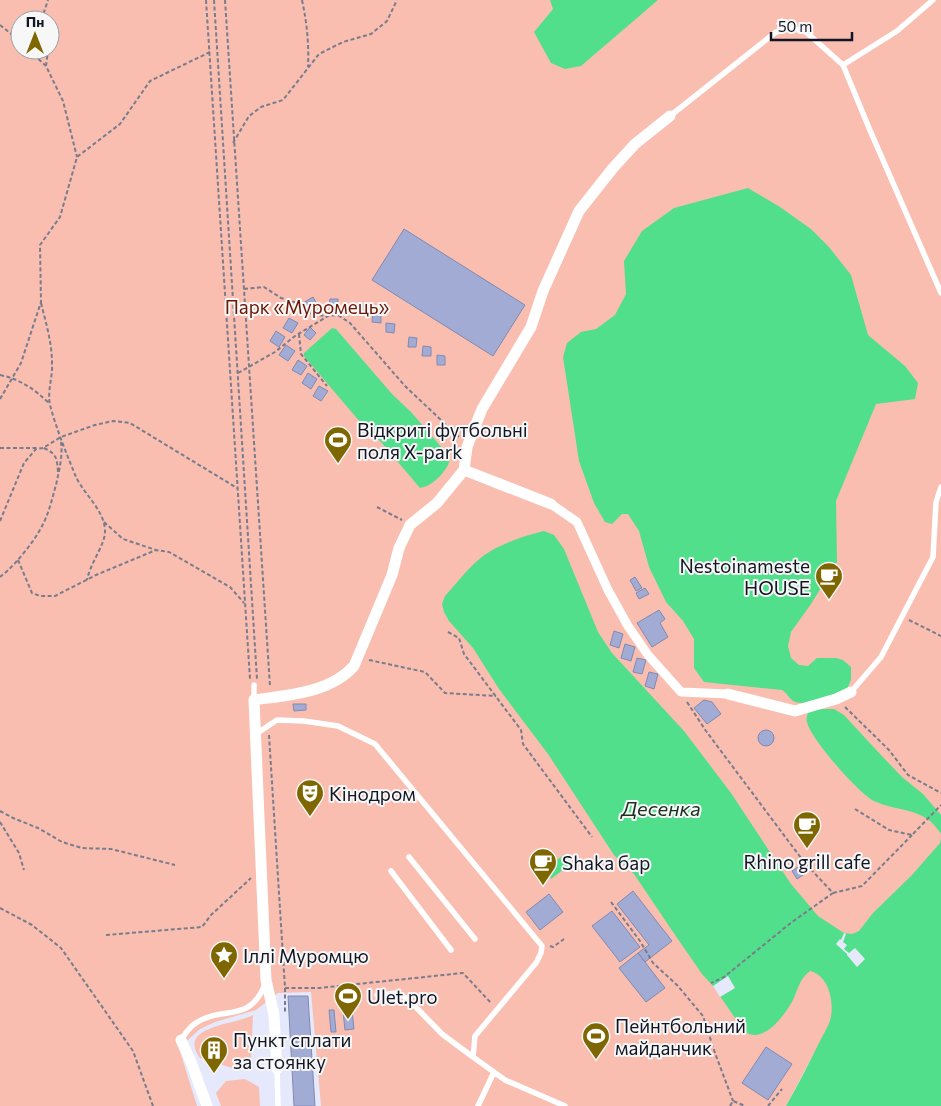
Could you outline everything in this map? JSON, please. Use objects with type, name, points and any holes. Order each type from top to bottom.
[{"type":"street","points":[[276,1070],[274,1015],[266,980],[254,700],[321,688],[348,673],[354,666],[392,575],[398,548],[410,525],[437,503],[464,470],[467,447],[482,409],[531,327],[543,290],[579,211],[635,144],[670,116]]},
{"type":"street","points":[[464,470],[551,504],[577,522],[608,590],[628,626],[648,655],[681,692],[728,694],[795,711],[836,699],[851,692]]},
{"type":"street","points":[[181,1040],[207,1106]]},
{"type":"lane","points":[[843,64],[896,31],[933,0]]},
{"type":"lane","points":[[670,116],[776,32],[791,28],[806,32],[843,64],[872,136],[941,293]]},
{"type":"lane","points":[[851,692],[881,657],[933,557],[936,502],[941,487]]},
{"type":"lane","points":[[254,685],[254,700]]},
{"type":"lane","points":[[256,734],[277,720],[304,721],[338,726],[374,744],[542,946],[536,963],[475,1036],[473,1057]]},
{"type":"lane","points":[[409,857],[475,939]]},
{"type":"lane","points":[[391,870],[451,950]]},
{"type":"lane","points":[[181,1040],[188,1029],[204,1018],[244,1010],[250,1006],[262,991],[266,980]]},
{"type":"lane","points":[[377,995],[398,993],[409,1000],[442,1034],[504,1080],[565,1106]]},
{"type":"lane","points":[[276,1070],[278,1106]]},
{"type":"lane","points":[[478,1106],[494,1072]]},
{"type":"path","points":[[206,0],[250,678],[254,685]]},
{"type":"path","points":[[214,0],[258,678],[254,685]]},
{"type":"path","points":[[225,0],[270,690]]},
{"type":"path","points":[[302,0],[307,24],[308,67]]},
{"type":"path","points":[[233,143],[250,116],[261,107],[283,100],[319,54],[343,42],[371,34],[387,21],[397,0]]},
{"type":"path","points":[[0,25],[10,33]]},
{"type":"path","points":[[77,157],[120,124],[150,81],[210,52]]},
{"type":"path","points":[[40,60],[46,66],[62,101],[77,157],[60,218],[40,244],[41,302],[52,350],[53,366],[49,403],[61,437],[77,479],[103,520],[123,539],[156,550],[169,552],[230,587],[245,603]]},
{"type":"path","points":[[46,66],[47,60]]},
{"type":"path","points":[[244,289],[264,287],[281,298],[297,303],[301,310],[315,315],[338,315],[350,323],[405,386],[456,433],[467,447]]},
{"type":"path","points":[[0,399],[21,363],[41,302]]},
{"type":"path","points":[[238,374],[275,352],[299,333],[328,316]]},
{"type":"path","points":[[299,333],[300,354],[327,386]]},
{"type":"path","points":[[0,375],[12,378],[30,387],[49,403]]},
{"type":"path","points":[[0,521],[24,463],[36,449],[43,448],[61,437],[95,424],[130,423],[237,488]]},
{"type":"path","points":[[0,577],[12,568],[29,546],[47,516],[58,474],[62,450],[61,437]]},
{"type":"path","points":[[0,448],[43,448],[52,452],[57,460],[58,474]]},
{"type":"path","points":[[377,507],[410,525]]},
{"type":"path","points":[[87,580],[88,571],[103,543],[106,531],[103,520]]},
{"type":"path","points":[[18,560],[32,593],[40,596],[55,596],[156,550]]},
{"type":"path","points":[[903,616],[941,636]]},
{"type":"path","points":[[448,632],[459,638],[464,654],[521,730],[523,744],[592,837]]},
{"type":"path","points":[[357,658],[426,672],[445,693],[496,696]]},
{"type":"path","points":[[681,692],[706,731],[804,862],[833,893]]},
{"type":"path","points":[[836,699],[889,750],[908,775],[941,793]]},
{"type":"path","points":[[268,725],[286,1018]]},
{"type":"path","points":[[711,983],[724,977],[792,922],[833,893],[862,886],[941,805]]},
{"type":"path","points":[[855,809],[888,830],[912,835]]},
{"type":"path","points":[[0,811],[38,828],[62,842],[82,848],[111,849],[175,865]]},
{"type":"path","points":[[0,822],[19,853],[24,870]]},
{"type":"path","points":[[106,936],[202,927],[211,915],[260,870]]},
{"type":"path","points":[[611,902],[640,941],[653,963],[677,984],[703,1016],[733,1101],[745,1106]]},
{"type":"path","points":[[0,908],[32,925],[61,948],[133,1051],[153,1106]]},
{"type":"path","points":[[542,946],[553,947],[564,939]]},
{"type":"path","points":[[285,988],[319,988],[463,973],[497,1010]]},
{"type":"path","points":[[768,1106],[782,1089]]},
{"type":"path","points":[[730,1106],[733,1101]]},
{"type":"green space","name":"Парк «Муромець»","points":[[0,0],[941,0],[941,944],[813,1055],[786,1106],[321,1106],[311,992],[278,993],[256,1010],[215,1022],[200,1029],[179,1048],[197,1106],[0,1106]]},
{"type":"green space","points":[[253,1015],[251,1058],[247,1066],[239,1070],[200,1058],[195,1047],[196,1039],[202,1033]]},
{"type":"green space","points":[[245,1079],[259,1087],[260,1106],[221,1106],[216,1093],[226,1081]]},
{"type":"water","points":[[550,0],[658,0],[581,66],[565,69],[551,63],[534,32],[553,9]]},
{"type":"water","points":[[748,188],[780,207],[811,229],[829,247],[851,275],[868,335],[905,366],[918,383],[915,399],[876,404],[836,501],[837,562],[791,632],[788,646],[791,658],[799,665],[808,666],[817,658],[843,660],[851,667],[851,680],[847,689],[820,700],[805,703],[793,701],[782,690],[704,682],[694,668],[694,639],[683,621],[666,602],[649,567],[639,531],[628,514],[622,514],[612,524],[605,522],[594,503],[579,461],[563,357],[567,343],[581,332],[596,329],[615,315],[626,294],[624,261],[642,231],[674,208]]},
{"type":"water","points":[[332,328],[336,329],[450,457],[444,472],[435,481],[420,488],[381,442],[366,429],[304,356],[304,353]]},
{"type":"water","name":"Десенка","points":[[544,531],[554,535],[564,549],[598,632],[612,653],[684,731],[731,793],[791,884],[818,916],[844,933],[852,934],[859,931],[873,913],[912,875],[940,843],[941,838],[941,1106],[786,1106],[831,1016],[832,1003],[828,989],[821,977],[810,971],[801,982],[794,998],[780,1019],[766,1031],[751,1035],[744,1031],[713,986],[702,974],[634,874],[614,855],[548,754],[499,689],[473,648],[449,621],[442,604],[445,596],[477,561],[501,545]]},
{"type":"water","points":[[834,709],[844,715],[902,777],[923,794],[941,815],[941,834],[934,825],[919,814],[883,805],[874,801],[858,788],[836,765],[810,730],[807,715],[809,711]]},
{"type":"water","points":[[565,854],[572,863],[551,879],[544,869]]},
{"type":"pier","points":[[844,933],[846,934],[843,942],[847,945],[844,949],[849,953],[855,948],[865,959],[857,967],[836,944],[841,940]]},
{"type":"pier","points":[[728,976],[735,988],[720,997],[713,986]]},
{"type":"building","points":[[404,229],[525,305],[493,356],[372,280]]},
{"type":"building","points":[[313,297],[318,306],[309,312],[303,303]]},
{"type":"building","points":[[330,299],[338,299],[338,309],[329,308]]},
{"type":"building","points":[[358,305],[366,305],[365,314],[357,314]]},
{"type":"building","points":[[373,313],[381,313],[381,323],[372,322]]},
{"type":"building","points":[[289,318],[298,323],[292,333],[283,328]]},
{"type":"building","points":[[386,323],[395,324],[394,333],[386,332]]},
{"type":"building","points":[[310,327],[316,333],[310,340],[304,335]]},
{"type":"building","points":[[276,331],[285,337],[279,347],[270,341]]},
{"type":"building","points":[[409,337],[417,338],[416,347],[408,347]]},
{"type":"building","points":[[286,345],[295,351],[288,361],[279,355]]},
{"type":"building","points":[[423,346],[431,347],[431,356],[422,356]]},
{"type":"building","points":[[437,355],[445,356],[445,365],[437,365]]},
{"type":"building","points":[[298,360],[307,366],[301,375],[292,370]]},
{"type":"building","points":[[308,373],[317,379],[311,389],[302,383]]},
{"type":"building","points":[[319,386],[328,391],[321,401],[313,396]]},
{"type":"building","points":[[635,577],[642,588],[636,591],[630,580]]},
{"type":"building","points":[[645,588],[649,594],[639,599],[636,593]]},
{"type":"building","points":[[659,610],[665,619],[660,623],[668,637],[652,647],[637,623]]},
{"type":"building","points":[[614,631],[623,634],[619,648],[610,645]]},
{"type":"building","points":[[625,644],[635,647],[631,661],[621,658]]},
{"type":"building","points":[[637,658],[646,660],[642,674],[633,672]]},
{"type":"building","points":[[649,672],[658,674],[654,689],[645,686]]},
{"type":"building","points":[[704,700],[712,702],[721,714],[707,724],[694,708]]},
{"type":"building","points":[[293,704],[306,704],[306,710],[294,711]]},
{"type":"building","points":[[763,730],[769,730],[774,735],[772,744],[763,746],[758,741],[758,735]]},
{"type":"building","points":[[801,865],[806,873],[797,879],[792,871]]},
{"type":"building","points":[[633,891],[672,941],[645,962],[638,953],[649,945],[617,904]]},
{"type":"building","points":[[549,894],[563,912],[540,930],[526,912]]},
{"type":"building","points":[[612,911],[640,947],[620,962],[592,926]]},
{"type":"building","points":[[638,953],[665,988],[646,1002],[619,968]]},
{"type":"building","points":[[288,996],[308,996],[315,1106],[294,1106]]},
{"type":"building","points":[[329,1010],[334,1010],[336,1032],[331,1032]]},
{"type":"building","name":"Ulet.pro","points":[[352,1010],[354,1029],[345,1030],[343,1011]]},
{"type":"building","points":[[766,1047],[792,1064],[768,1100],[742,1083]]},
{"type":"place","name":"Відкриті футбольні поля X-park","points":[[338,464]]},
{"type":"place","name":"Nestoinameste HOUSE","points":[[829,600]]},
{"type":"place","name":"Кінодром","points":[[310,817]]},
{"type":"place","name":"Rhino grill cafe","points":[[807,849]]},
{"type":"place","name":"Shaka бар","points":[[543,886]]},
{"type":"place","name":"Іллі Муромцю","points":[[224,979]]},
{"type":"place","name":"Ulet.pro","points":[[348,1020]]},
{"type":"place","name":"Пейнтбольний майданчик","points":[[596,1060]]},
{"type":"place","name":"Пункт сплати за стоянку","points":[[214,1074]]}]
